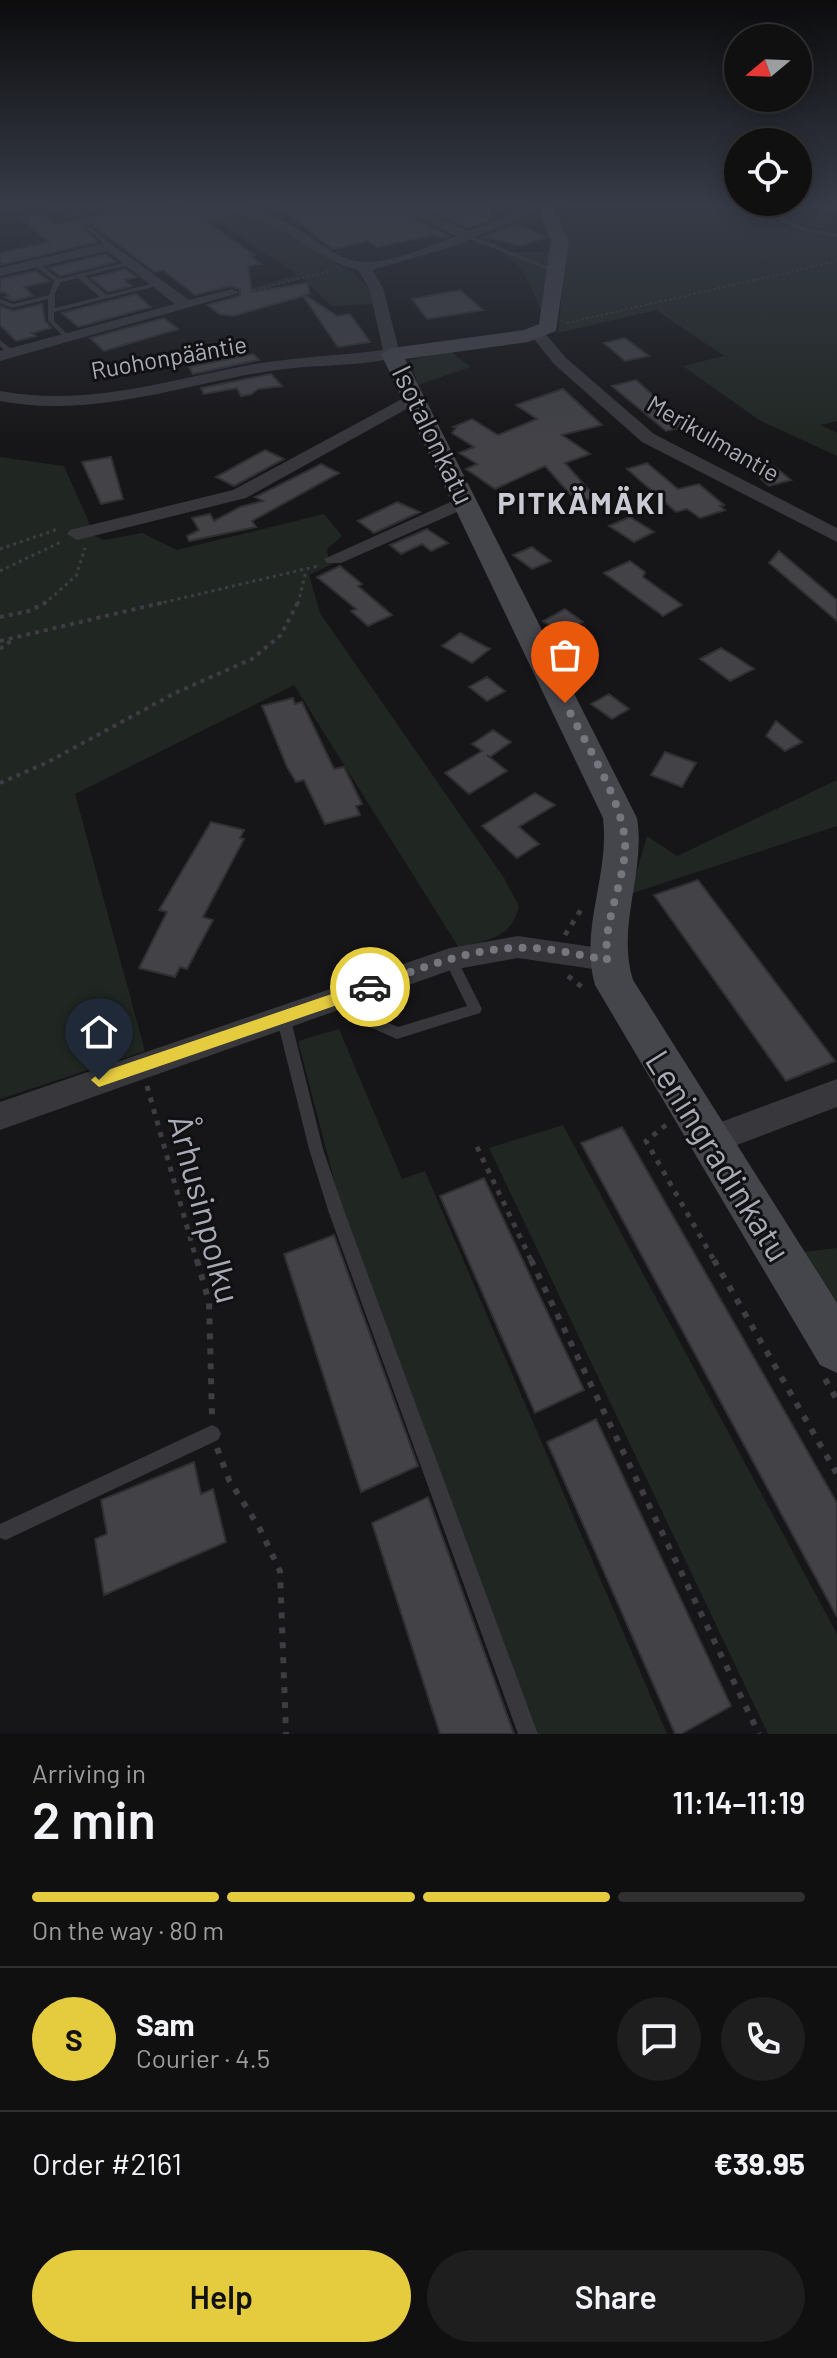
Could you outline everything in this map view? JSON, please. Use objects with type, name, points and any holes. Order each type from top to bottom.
[{"type":"street","points":[[158,284],[187,306]]},
{"type":"street","points":[[373,284],[392,354]]},
{"type":"street","points":[[547,329],[551,324],[555,284]]},
{"type":"street","points":[[4,351],[68,338],[236,294]]},
{"type":"street","name":"Ruohonpääntie","points":[[0,396],[36,402],[76,401],[276,365],[392,354],[547,329]]},
{"type":"street","name":"Merikulmantie","points":[[547,329],[560,361],[648,438],[837,536]]},
{"type":"street","name":"Isotalonkatu","points":[[392,354],[620,818],[625,850],[606,932],[607,960]]},
{"type":"street","points":[[77,534],[239,494],[415,397]]},
{"type":"street","points":[[334,559],[466,501]]},
{"type":"street","points":[[0,1116],[141,1064],[450,959],[518,947],[607,960]]},
{"type":"street","name":"Leningradinkatu","points":[[607,960],[624,1003],[689,1131],[837,1348]]},
{"type":"street","points":[[689,1131],[837,1093]]},
{"type":"lane","points":[[57,284],[52,296],[51,321],[68,338]]},
{"type":"lane","points":[[90,284],[105,297]]},
{"type":"lane","points":[[51,311],[158,284]]},
{"type":"lane","points":[[0,309],[52,296]]},
{"type":"lane","points":[[0,301],[12,306]]},
{"type":"lane","points":[[353,993],[370,1021],[397,1033],[475,1009],[450,959]]},
{"type":"lane","points":[[283,1016],[316,1149],[337,1213],[528,1734]]},
{"type":"lane","points":[[6,1531],[212,1434]]},
{"type":"path","points":[[236,294],[274,284]]},
{"type":"path","points":[[547,329],[739,284]]},
{"type":"path","points":[[0,549],[52,530],[66,529],[77,534],[85,546],[75,580],[39,608],[0,617]]},
{"type":"path","points":[[0,571],[77,534]]},
{"type":"path","points":[[0,641],[81,620],[185,600],[202,591],[306,571],[334,559]]},
{"type":"path","points":[[0,783],[45,767],[164,699],[224,673],[274,644],[297,613],[306,571]]},
{"type":"path","points":[[0,649],[12,640]]},
{"type":"path","name":"Århusinpolku","points":[[141,1064],[209,1302],[212,1434],[229,1480],[259,1527],[280,1571],[286,1734]]},
{"type":"path","points":[[689,1131],[646,1141],[837,1474]]},
{"type":"path","points":[[477,1147],[759,1734]]},
{"type":"shaded area","points":[[267,284],[281,284],[241,295],[238,292]]},
{"type":"shaded area","points":[[308,284],[364,284],[369,289],[373,304],[332,306]]},
{"type":"shaded area","points":[[529,284],[546,284],[542,314]]},
{"type":"shaded area","points":[[563,284],[837,284],[837,421],[821,425],[837,433],[837,456],[759,420],[683,366],[724,356],[656,310],[558,333]]},
{"type":"shaded area","points":[[450,351],[470,367],[418,385],[410,360]]},
{"type":"shaded area","points":[[0,457],[64,466],[95,536],[104,540],[142,533],[177,550],[324,514],[342,536],[327,549],[328,557],[334,563],[309,575],[320,613],[504,878],[519,906],[510,925],[497,936],[459,948],[294,685],[75,794],[145,1051],[0,1099]]},
{"type":"shaded area","points":[[837,780],[837,826],[630,894],[647,836],[677,856]]},
{"type":"shaded area","points":[[339,1029],[402,1179],[425,1171],[667,1734],[538,1734],[338,1195],[298,1041]]},
{"type":"shaded area","points":[[563,1125],[837,1634],[837,1734],[768,1734],[489,1148]]},
{"type":"shaded area","points":[[837,1248],[837,1320],[795,1253]]},
{"type":"building","points":[[0,284],[37,284],[24,287],[33,296],[13,301],[4,297],[9,296],[4,292],[0,293]]},
{"type":"building","points":[[98,284],[132,286],[108,292]]},
{"type":"building","points":[[181,284],[251,284],[252,292],[307,284],[310,294],[305,295],[337,316],[350,314],[370,342],[338,347],[303,296],[233,316],[219,314],[208,305],[240,296],[240,290],[231,286],[195,295]]},
{"type":"building","points":[[460,290],[483,310],[427,319],[412,299]]},
{"type":"building","points":[[136,294],[151,307],[78,327],[62,313]]},
{"type":"building","points":[[42,304],[45,321],[51,328],[32,333],[36,336],[16,341],[0,325],[0,306],[13,311]]},
{"type":"building","points":[[164,318],[178,329],[104,351],[90,338]]},
{"type":"building","points":[[625,338],[649,356],[625,361],[604,343]]},
{"type":"building","points":[[253,354],[259,360],[193,374],[189,367]]},
{"type":"building","points":[[271,374],[282,386],[258,389],[241,396],[237,388],[204,394],[201,388]]},
{"type":"building","points":[[636,380],[669,410],[673,409],[693,425],[666,431],[612,386]]},
{"type":"building","points":[[563,389],[602,425],[562,435],[590,454],[565,463],[596,498],[577,502],[545,466],[495,489],[466,469],[477,464],[459,453],[474,447],[452,433],[456,428],[453,427],[472,419],[498,435],[537,419],[516,405]]},
{"type":"building","points":[[265,450],[284,459],[234,486],[216,477]]},
{"type":"building","points":[[111,457],[123,499],[101,504],[82,462]]},
{"type":"building","points":[[647,463],[678,489],[699,484],[724,505],[720,506],[725,510],[700,518],[687,509],[676,512],[627,469]]},
{"type":"building","points":[[321,464],[339,473],[252,521],[256,527],[189,541],[187,536],[199,530],[192,518],[210,514],[214,521],[240,507],[263,501],[255,497]]},
{"type":"building","points":[[774,466],[791,480],[769,486],[753,472]]},
{"type":"building","points":[[397,502],[420,512],[374,533],[358,521]]},
{"type":"building","points":[[630,517],[654,532],[634,542],[609,526]]},
{"type":"building","points":[[427,529],[448,543],[431,551],[422,544],[401,554],[390,545]]},
{"type":"building","points":[[532,547],[551,561],[532,569],[513,555]]},
{"type":"building","points":[[779,551],[837,600],[837,621],[769,563]]},
{"type":"building","points":[[630,561],[645,572],[643,577],[682,605],[663,616],[604,573]]},
{"type":"building","points":[[340,566],[392,615],[368,626],[351,611],[356,609],[317,577]]},
{"type":"building","points":[[565,609],[583,622],[562,634],[543,621]]},
{"type":"building","points":[[460,633],[490,649],[472,663],[442,646]]},
{"type":"building","points":[[721,648],[754,669],[730,681],[700,659]]},
{"type":"building","points":[[487,677],[505,691],[487,701],[469,687]]},
{"type":"building","points":[[609,694],[629,709],[612,719],[591,704]]},
{"type":"building","points":[[293,698],[295,704],[302,702],[334,769],[344,767],[362,804],[356,806],[360,815],[325,824],[304,780],[296,782],[287,767],[262,706]]},
{"type":"building","points":[[776,721],[802,742],[785,751],[766,736]]},
{"type":"building","points":[[493,730],[511,742],[490,757],[487,755],[507,771],[469,794],[445,773],[482,751],[472,744]]},
{"type":"building","points":[[665,752],[696,763],[682,787],[651,775]]},
{"type":"building","points":[[535,793],[555,805],[519,827],[539,844],[517,858],[482,826]]},
{"type":"building","points":[[211,822],[244,830],[240,838],[244,839],[203,917],[213,920],[187,969],[180,967],[175,977],[139,968],[167,912],[159,910]]},
{"type":"building","points":[[698,880],[835,1061],[786,1081],[654,895]]},
{"type":"building","points":[[622,1127],[837,1503],[837,1617],[581,1143]]},
{"type":"building","points":[[484,1178],[584,1390],[535,1413],[440,1196]]},
{"type":"building","points":[[334,1235],[418,1466],[361,1492],[284,1254]]},
{"type":"building","points":[[596,1419],[731,1706],[681,1734],[675,1734],[547,1442]]},
{"type":"building","points":[[194,1462],[201,1494],[213,1489],[226,1542],[104,1595],[95,1539],[107,1534],[101,1500]]},
{"type":"building","points":[[428,1497],[514,1734],[440,1734],[372,1523]]},
{"type":"way so far","points":[[370,987],[450,959],[499,948],[536,948],[607,960],[606,932],[624,860],[624,835],[610,795],[565,703]]},
{"type":"district","name":"PITKÄMÄKI","points":[[582,504]]},
{"type":"route","points":[[99,1080],[370,987]]}]
